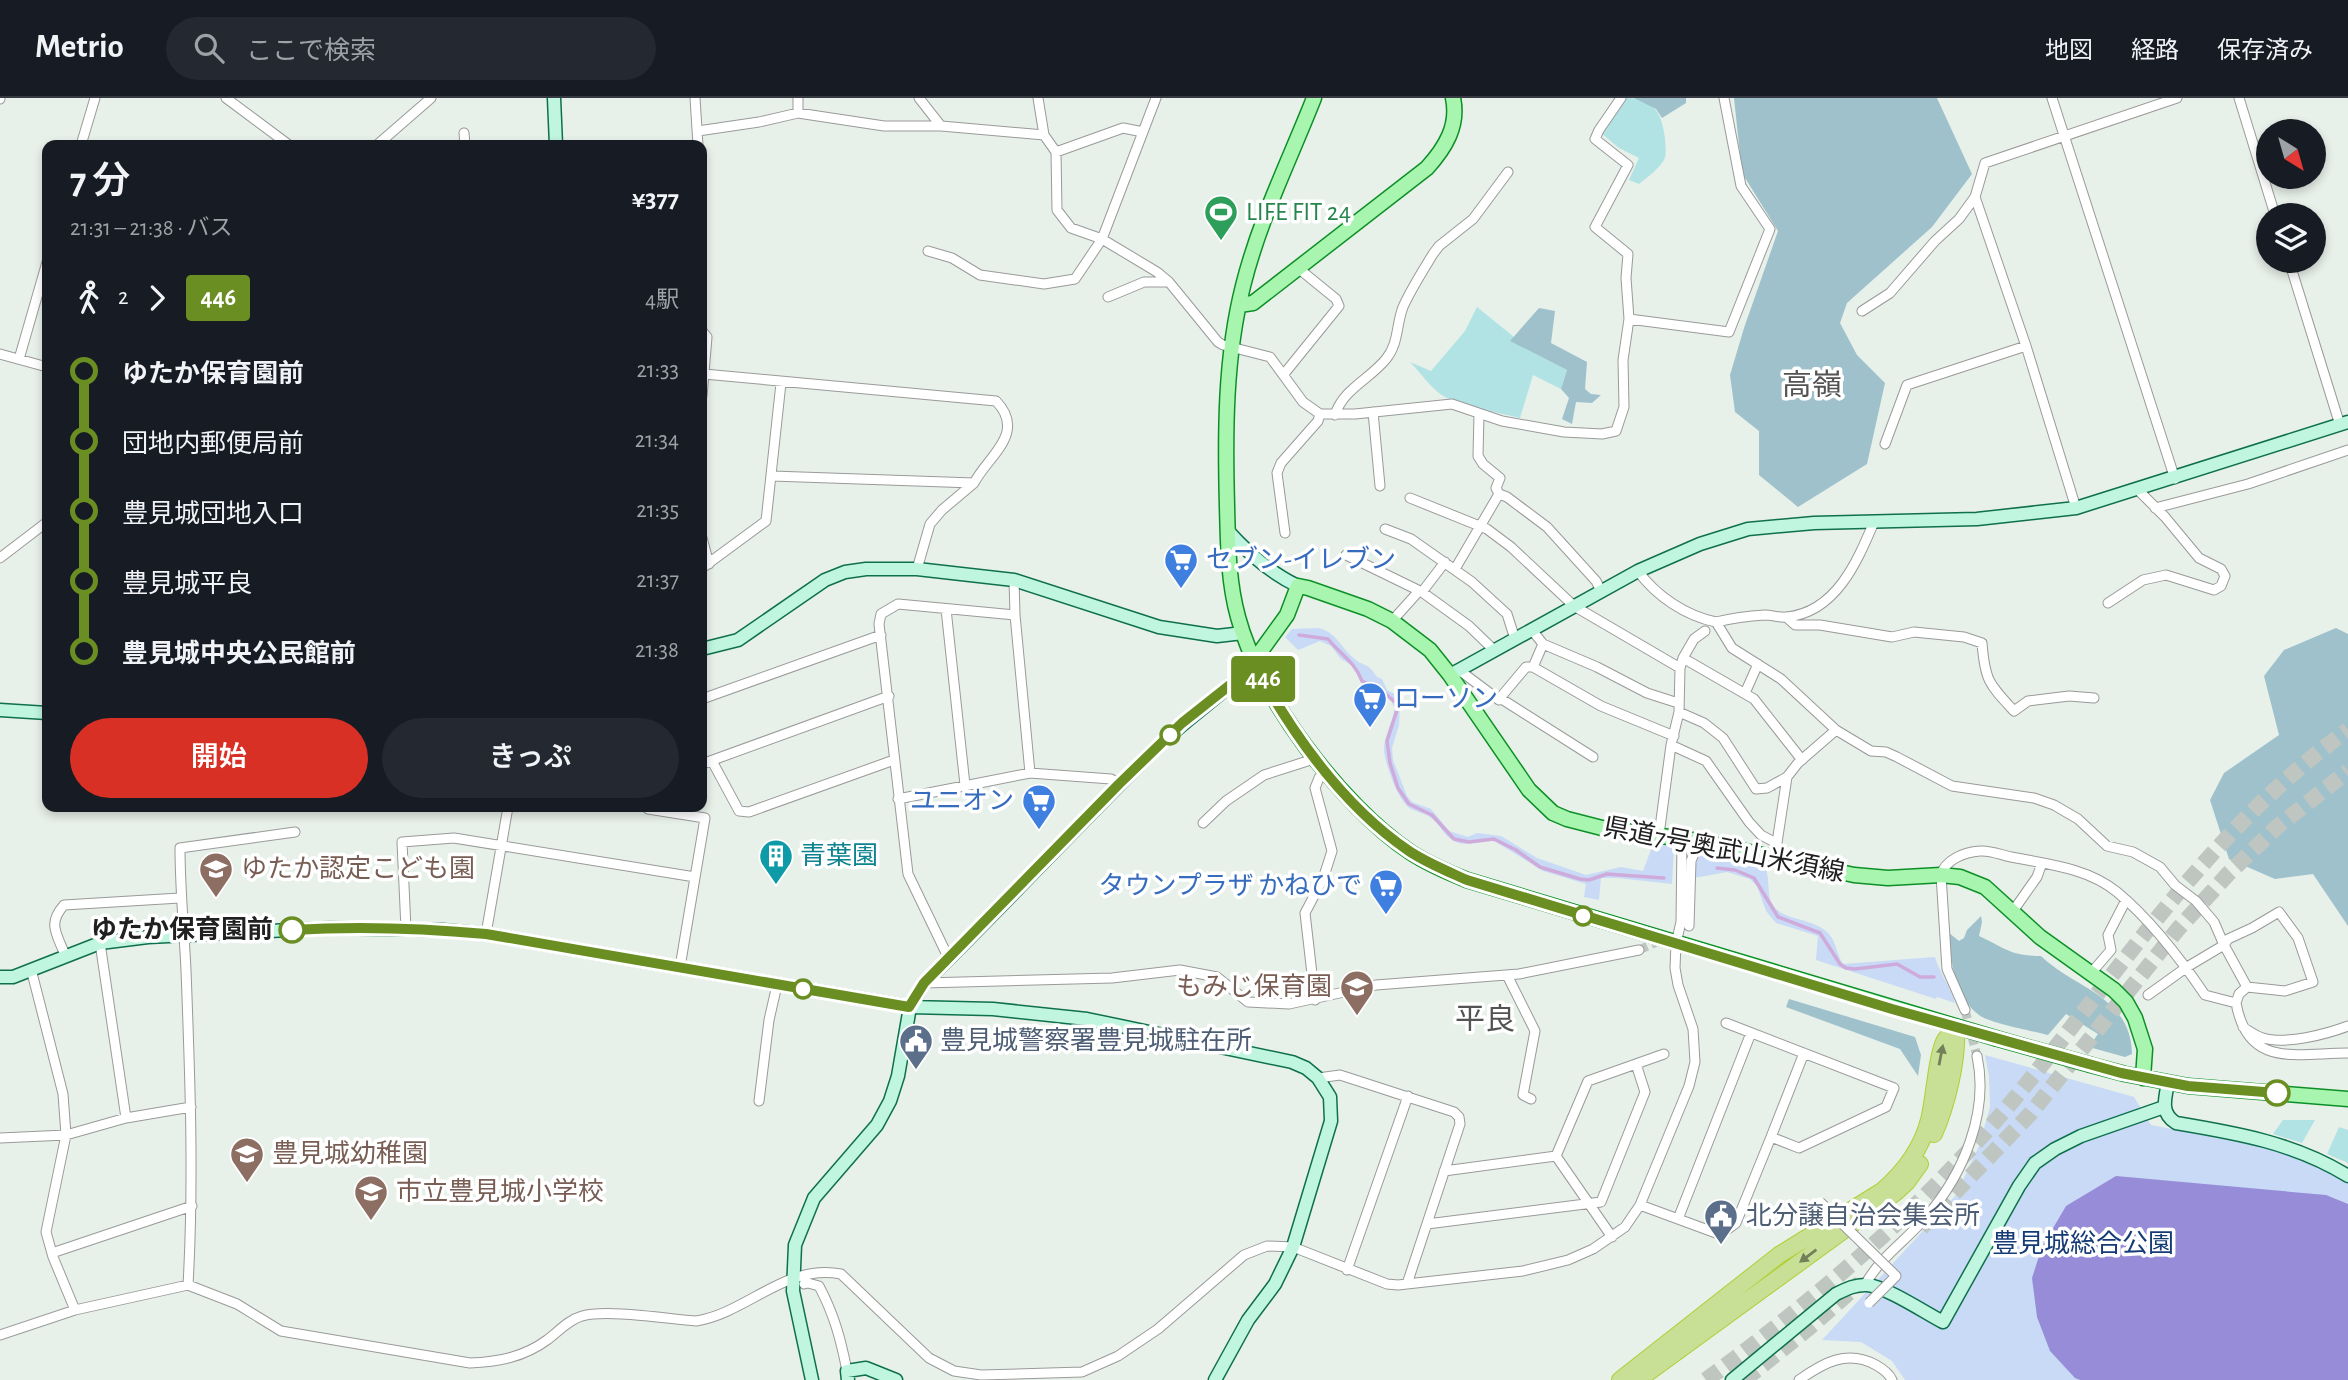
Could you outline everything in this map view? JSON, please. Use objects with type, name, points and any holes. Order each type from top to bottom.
[{"type":"highway","points":[[1638,1380],[1779,1255],[1882,1191],[1894,1180],[1923,1138],[1929,1121],[1944,1042],[1956,1028]]},
{"type":"highway","points":[[1620,1380],[1695,1330]]},
{"type":"main road","points":[[1314,98],[1255,247],[1231,347],[1227,434],[1228,531],[1233,592],[1253,662],[1278,705],[1327,771],[1375,823],[1400,844],[1433,865],[1496,890],[1956,1028],[2168,1083],[2348,1100]]},
{"type":"main road","points":[[1239,305],[1253,303],[1427,167],[1448,141],[1454,116],[1453,98]]},
{"type":"main road","points":[[1253,662],[1287,615],[1298,586]]},
{"type":"main road","name":"県道7号奥武山米須線","points":[[1298,586],[1368,609],[1392,621],[1455,672],[1529,790],[1553,813],[1583,824],[1682,839],[1776,849],[1871,877],[1941,875],[1960,877],[1985,887],[2040,937],[2120,995],[2135,1018],[2145,1049],[2143,1078]]},
{"type":"street","points":[[82,140],[95,98]]},
{"type":"street","points":[[226,98],[282,140]]},
{"type":"street","points":[[383,140],[431,98]]},
{"type":"street","points":[[554,98],[556,140]]},
{"type":"street","points":[[695,98],[698,140]]},
{"type":"street","points":[[798,98],[798,113]]},
{"type":"street","points":[[919,98],[941,126]]},
{"type":"street","points":[[1038,98],[1044,135],[1056,152],[1057,210],[1071,228],[1102,239],[1157,272],[1169,282],[1209,332],[1223,345],[1270,357],[1303,401],[1320,414],[1335,415],[1452,404],[1502,421],[1563,432],[1602,434],[1616,432],[1623,407],[1623,360],[1629,318],[1626,278],[1628,254],[1595,227],[1628,165],[1595,139],[1620,98]]},
{"type":"street","points":[[928,251],[952,258],[979,275],[1044,284],[1075,279],[1102,239],[1156,98]]},
{"type":"street","points":[[1629,318],[1729,332],[1770,229],[1741,186],[1724,98]]},
{"type":"street","points":[[2052,98],[2175,479]]},
{"type":"street","points":[[1863,311],[1890,293],[1935,241],[1959,219],[1975,197],[1985,163],[2177,98]]},
{"type":"street","points":[[2239,98],[2271,203]]},
{"type":"street","points":[[698,131],[798,113],[884,126],[941,126],[1044,135]]},
{"type":"street","points":[[1056,152],[1086,144],[1123,128],[1143,132]]},
{"type":"street","points":[[464,133],[465,140]]},
{"type":"street","points":[[1335,415],[1338,405],[1354,387],[1389,355],[1397,338],[1402,310],[1433,254],[1473,219],[1508,172]]},
{"type":"street","points":[[1975,197],[2026,346],[2076,508]]},
{"type":"street","points":[[1284,374],[1339,306],[1336,299],[1298,268]]},
{"type":"street","points":[[1593,757],[1455,672],[1638,571],[1700,544],[1748,529],[1814,523],[1977,519],[2076,508],[2138,491],[2344,423],[2293,273]]},
{"type":"street","points":[[19,359],[42,279]]},
{"type":"street","points":[[1108,297],[1144,282],[1169,282]]},
{"type":"street","points":[[1885,444],[1908,385],[2026,346]]},
{"type":"street","points":[[0,354],[42,366]]},
{"type":"street","points":[[707,374],[996,401],[1006,416],[1007,436],[974,483],[930,524],[917,569]]},
{"type":"street","points":[[707,565],[766,521],[780,383]]},
{"type":"street","points":[[1373,412],[1380,486]]},
{"type":"street","points":[[1286,533],[1277,473],[1281,463],[1318,421],[1320,414]]},
{"type":"street","points":[[1479,414],[1478,456],[1483,464],[1500,478],[1496,488],[1499,494],[1547,527],[1596,581],[1601,591]]},
{"type":"street","points":[[2155,508],[2248,484],[2348,450]]},
{"type":"street","points":[[772,476],[974,483]]},
{"type":"street","points":[[2108,603],[2143,580],[2166,575],[2214,590],[2221,586],[2225,576],[2221,569],[2199,558],[2165,517],[2138,491]]},
{"type":"street","points":[[1455,569],[1499,494]]},
{"type":"street","points":[[1410,498],[1479,526],[1511,547],[1574,606],[1680,668]]},
{"type":"street","points":[[1638,571],[1660,595],[1705,619],[1716,622],[1749,616],[1786,617],[1814,611],[1834,595],[1859,555],[1874,522]]},
{"type":"street","points":[[0,558],[42,527]]},
{"type":"street","points":[[1385,529],[1411,539],[1455,569],[1507,614],[1515,639]]},
{"type":"street","points":[[1228,531],[1262,564],[1298,586]]},
{"type":"street","points":[[1346,555],[1420,592],[1469,626],[1494,650]]},
{"type":"street","points":[[1392,621],[1445,562]]},
{"type":"street","points":[[707,648],[738,640],[825,580],[845,572],[866,569],[917,569],[1014,580],[1159,627],[1217,636],[1243,633]]},
{"type":"street","points":[[1014,580],[1030,772]]},
{"type":"street","points":[[949,959],[908,874],[898,799],[881,614],[898,604],[1015,615]]},
{"type":"street","points":[[946,609],[965,785]]},
{"type":"street","points":[[1786,617],[1795,625],[1820,625],[1892,637],[1914,632],[1982,643],[1984,672],[1994,690],[2014,711],[2028,701],[2069,696],[2094,698]]},
{"type":"street","points":[[1716,622],[1732,648],[1781,680],[1836,730],[1871,751],[1886,752],[1952,786],[2034,798],[2054,806],[2078,820],[2106,846],[2133,852],[2160,867],[2214,922],[2247,986]]},
{"type":"street","points":[[1532,630],[1543,644],[1597,667],[1678,707],[1704,723],[1723,738],[1756,789],[1767,788],[1787,777],[1836,730]]},
{"type":"street","points":[[1660,835],[1678,707],[1680,668],[1694,639],[1705,631]]},
{"type":"street","points":[[707,696],[881,635]]},
{"type":"street","points":[[1533,667],[1543,644]]},
{"type":"street","points":[[1683,658],[1745,692],[1778,727],[1802,760]]},
{"type":"street","points":[[812,1380],[795,1245],[814,1198],[877,1125],[890,1101],[898,1076],[909,1007],[924,983],[1119,784],[1182,723],[1235,681],[1253,662]]},
{"type":"street","points":[[1745,692],[1758,664]]},
{"type":"street","points":[[1500,698],[1527,667],[1533,667],[1601,706],[1672,740],[1706,761],[1749,822],[1776,849]]},
{"type":"street","points":[[889,696],[707,763],[739,811],[749,812],[894,760]]},
{"type":"street","points":[[0,710],[42,713]]},
{"type":"street","points":[[1203,822],[1226,801],[1264,775],[1317,758]]},
{"type":"street","points":[[1315,1000],[1305,913],[1323,879],[1332,851],[1315,788],[1319,778],[1327,771]]},
{"type":"street","points":[[898,799],[1030,772],[1111,779],[1119,784]]},
{"type":"street","points":[[1776,849],[1787,777]]},
{"type":"street","points":[[486,934],[507,812]]},
{"type":"street","points":[[667,812],[705,818],[680,967]]},
{"type":"street","points":[[188,1285],[192,1206],[191,1107],[180,898],[180,848],[295,832]]},
{"type":"street","points":[[405,929],[402,842],[454,838],[695,877]]},
{"type":"street","points":[[798,1282],[807,1273],[825,1271],[841,1274],[929,1358],[954,1371],[981,1375],[1082,1372],[1118,1356],[1158,1329],[1244,1255],[1267,1246],[1293,1247],[1387,1284],[1523,1270],[1568,1260],[1612,1237],[1625,1227],[1640,1205],[1689,1087],[1695,1062],[1693,1030],[1675,968],[1676,943],[1681,922],[1682,839]]},
{"type":"street","points":[[1689,926],[1691,861],[1699,841]]},
{"type":"street","points":[[1965,1010],[1947,969],[1941,875],[1943,867],[1952,859],[1981,850],[2067,867],[2100,881],[2126,900],[2147,921],[2186,967],[2205,995],[2236,1003]]},
{"type":"street","points":[[2013,911],[2037,877],[2042,863]]},
{"type":"street","points":[[65,955],[53,925],[55,915],[64,905],[180,898]]},
{"type":"street","points":[[2091,973],[2111,950],[2108,935],[2126,900]]},
{"type":"street","points":[[2148,995],[2228,940],[2279,912],[2298,939],[2313,982],[2285,991],[2247,986]]},
{"type":"street","points":[[0,977],[13,977],[100,943],[331,928],[486,934],[909,1007],[993,1009],[1122,1025],[1292,1062],[1306,1068],[1318,1078],[1329,1097],[1331,1121],[1293,1247],[1275,1284],[1248,1320],[1215,1380]]},
{"type":"street","points":[[100,943],[126,1118]]},
{"type":"street","points":[[924,983],[1112,978],[1180,970],[1217,977],[1248,1002],[1280,1005],[1315,1000],[1376,985],[1507,975],[1639,950]]},
{"type":"street","points":[[31,969],[63,1094],[66,1135],[46,1232],[75,1310]]},
{"type":"street","points":[[1507,975],[1535,1031],[1522,1095],[1531,1099]]},
{"type":"street","points":[[758,1101],[769,1020],[777,985]]},
{"type":"street","points":[[2247,986],[2239,994],[2236,1003],[2246,1035],[2261,1049],[2275,1054],[2348,1053]]},
{"type":"street","points":[[1726,1023],[1894,1088],[1886,1107],[1880,1111],[1799,1148],[1771,1137]]},
{"type":"street","points":[[2242,1026],[2262,1038],[2273,1040],[2318,1037],[2348,1026]]},
{"type":"street","points":[[1678,1219],[1751,1033]]},
{"type":"street","points":[[1640,1205],[1716,1233],[1725,1231],[1736,1223],[1804,1053]]},
{"type":"street","points":[[1556,1156],[1588,1081],[1664,1054]]},
{"type":"street","points":[[1866,1285],[1873,1270],[1928,1216],[1950,1182],[1967,1148],[1980,1109],[1981,1076],[1976,1056]]},
{"type":"street","points":[[1427,1224],[1601,1202],[1645,1092],[1636,1064]]},
{"type":"street","points":[[1318,1078],[1339,1075],[1454,1112],[1459,1117],[1460,1124],[1407,1284]]},
{"type":"street","points":[[2168,1083],[2164,1107],[2167,1116],[2176,1123],[2252,1136],[2291,1148],[2348,1176]]},
{"type":"street","points":[[1347,1270],[1408,1096]]},
{"type":"street","points":[[0,1138],[66,1135],[126,1118],[191,1107]]},
{"type":"street","points":[[1732,1380],[1836,1294],[1850,1287],[1866,1285],[1878,1288],[1943,1322],[2019,1186],[2035,1163],[2081,1136],[2164,1107]]},
{"type":"street","points":[[1556,1156],[1612,1237]]},
{"type":"street","points":[[1444,1171],[1556,1156]]},
{"type":"street","points":[[1820,1202],[1896,1276],[1869,1303]]},
{"type":"street","points":[[52,1253],[192,1206]]},
{"type":"street","points":[[0,1335],[75,1310],[188,1285],[237,1304],[281,1331],[470,1363],[501,1360],[532,1350],[570,1322],[583,1316],[605,1314],[696,1321],[722,1315],[764,1291],[798,1282],[819,1286],[839,1331],[848,1376],[866,1368],[896,1380]]},
{"type":"street","points":[[1799,1380],[1822,1364],[1854,1357],[1878,1367],[1892,1380]]},
{"type":"shaded area","points":[[1626,98],[1643,101],[1655,109],[1662,122],[1665,138],[1664,160],[1639,184],[1629,180],[1639,158],[1619,148],[1601,133]]},
{"type":"shaded area","points":[[1634,98],[1686,98],[1686,103],[1662,118],[1656,109]]},
{"type":"shaded area","points":[[1734,98],[1937,98],[1972,174],[1932,227],[1847,303],[1840,323],[1857,355],[1885,383],[1867,464],[1798,507],[1759,475],[1759,431],[1735,412],[1730,375],[1778,231],[1742,173]]},
{"type":"shaded area","points":[[1477,307],[1514,337],[1511,341],[1567,370],[1561,389],[1533,375],[1520,418],[1472,407],[1445,397],[1410,362],[1431,371],[1465,331]]},
{"type":"shaded area","points":[[1539,308],[1555,311],[1551,343],[1587,362],[1585,389],[1591,394],[1601,395],[1592,403],[1576,402],[1572,424],[1562,419],[1569,398],[1561,389],[1567,370],[1510,341]]},
{"type":"shaded area","points":[[2336,628],[2348,634],[2348,926],[2313,874],[2275,879],[2229,859],[2210,800],[2224,773],[2279,735],[2264,676],[2284,650]]},
{"type":"shaded area","points":[[1981,916],[1979,936],[2015,953],[2041,956],[2112,1006],[2129,1034],[2132,1054],[2125,1057],[2089,1047],[2098,1034],[2066,1014],[2048,1035],[2001,1024],[1979,1015],[1964,998],[1955,978],[1949,933],[1959,941]]},
{"type":"shaded area","points":[[1789,999],[1915,1037],[1921,1055],[1918,1076],[1900,1049],[1786,1007]]},
{"type":"shaded area","points":[[2283,1120],[2315,1120],[2302,1143],[2273,1134]]},
{"type":"shaded area","points":[[2339,1127],[2348,1130],[2348,1163],[2327,1154]]},
{"type":"green space","points":[[1318,628],[1330,633],[1351,656],[1382,679],[1387,690],[1396,695],[1400,703],[1399,725],[1392,748],[1393,760],[1407,796],[1412,802],[1431,809],[1449,831],[1468,837],[1477,833],[1501,836],[1537,858],[1586,875],[1621,867],[1643,871],[1654,842],[1674,845],[1672,884],[1601,878],[1599,900],[1584,897],[1586,884],[1543,871],[1496,842],[1465,844],[1451,839],[1431,818],[1407,806],[1395,787],[1384,751],[1394,712],[1389,699],[1361,683],[1353,666],[1341,659],[1331,646],[1320,641],[1298,650],[1285,637],[1292,629]]},
{"type":"green space","points":[[1703,850],[1763,864],[1769,895],[1777,910],[1823,929],[1831,937],[1843,964],[1935,957],[1955,1003],[1816,960],[1818,936],[1776,923],[1766,911],[1757,886],[1750,879],[1727,872],[1694,878],[1695,864]]},
{"type":"green space","name":"豊見城総合公園","points":[[1985,1055],[2134,1097],[2151,1125],[2288,1152],[2348,1182],[2348,1380],[1905,1380],[1892,1361],[1861,1342],[1822,1340],[1956,1195],[1979,1146],[1990,1107]]},
{"type":"green space","points":[[2116,1176],[2326,1195],[2348,1204],[2348,1380],[2075,1378],[2050,1351],[2037,1317],[2032,1278],[2042,1247],[2066,1206]]},
{"type":"waterway","points":[[1299,635],[1328,639],[1352,664],[1362,681],[1380,689],[1396,703],[1397,710],[1387,741],[1398,788],[1409,804],[1432,815],[1454,839],[1469,842],[1494,839],[1540,867],[1580,879],[1589,880],[1607,874],[1664,878]]},
{"type":"waterway","points":[[1717,868],[1735,870],[1754,878],[1778,917],[1820,933],[1840,964],[1846,968],[1897,964],[1920,977],[1934,977]]},
{"type":"tunnel","points":[[1706,1380],[1830,1283],[1945,1176],[2015,1098],[2131,951],[2211,856],[2253,811],[2299,768],[2348,730]]},
{"type":"tunnel","points":[[1921,1228],[2031,1113],[2178,929],[2229,873],[2277,827],[2348,771]]},
{"type":"tunnel","points":[[1639,950],[1663,939]]},
{"type":"tunnel","points":[[1965,1010],[1977,1056]]},
{"type":"tunnel","points":[[1744,1380],[1860,1283]]},
{"type":"bus line","name":"446","points":[[292,930],[356,928],[486,934],[909,1007],[924,983],[1119,784],[1182,723],[1235,681],[1253,662],[1297,733],[1359,807],[1409,850],[1433,865],[1467,880],[1956,1028],[2121,1073],[2188,1086],[2277,1093]]},
{"type":"place","name":"LIFE FIT 24","points":[[1221,242]]},
{"type":"place","name":"セブン-イレブン","points":[[1181,590]]},
{"type":"place","name":"ローソン","points":[[1370,729]]},
{"type":"place","name":"ユニオン","points":[[1039,831]]},
{"type":"place","name":"青葉園","points":[[776,886]]},
{"type":"place","name":"ゆたか認定こども園","points":[[216,899]]},
{"type":"place","name":"タウンプラザ かねひで","points":[[1386,916]]},
{"type":"place","name":"ゆたか保育園前","points":[[292,930]]},
{"type":"place","name":"もみじ保育園","points":[[1357,1017]]},
{"type":"place","name":"豊見城警察署豊見城駐在所","points":[[916,1071]]},
{"type":"place","name":"豊見城幼稚園","points":[[247,1184]]},
{"type":"place","name":"市立豊見城小学校","points":[[371,1222]]},
{"type":"place","name":"北分譲自治会集会所","points":[[1721,1246]]},
{"type":"district","name":"高嶺","points":[[1812,386]]},
{"type":"district","name":"平良","points":[[1485,1020]]}]
